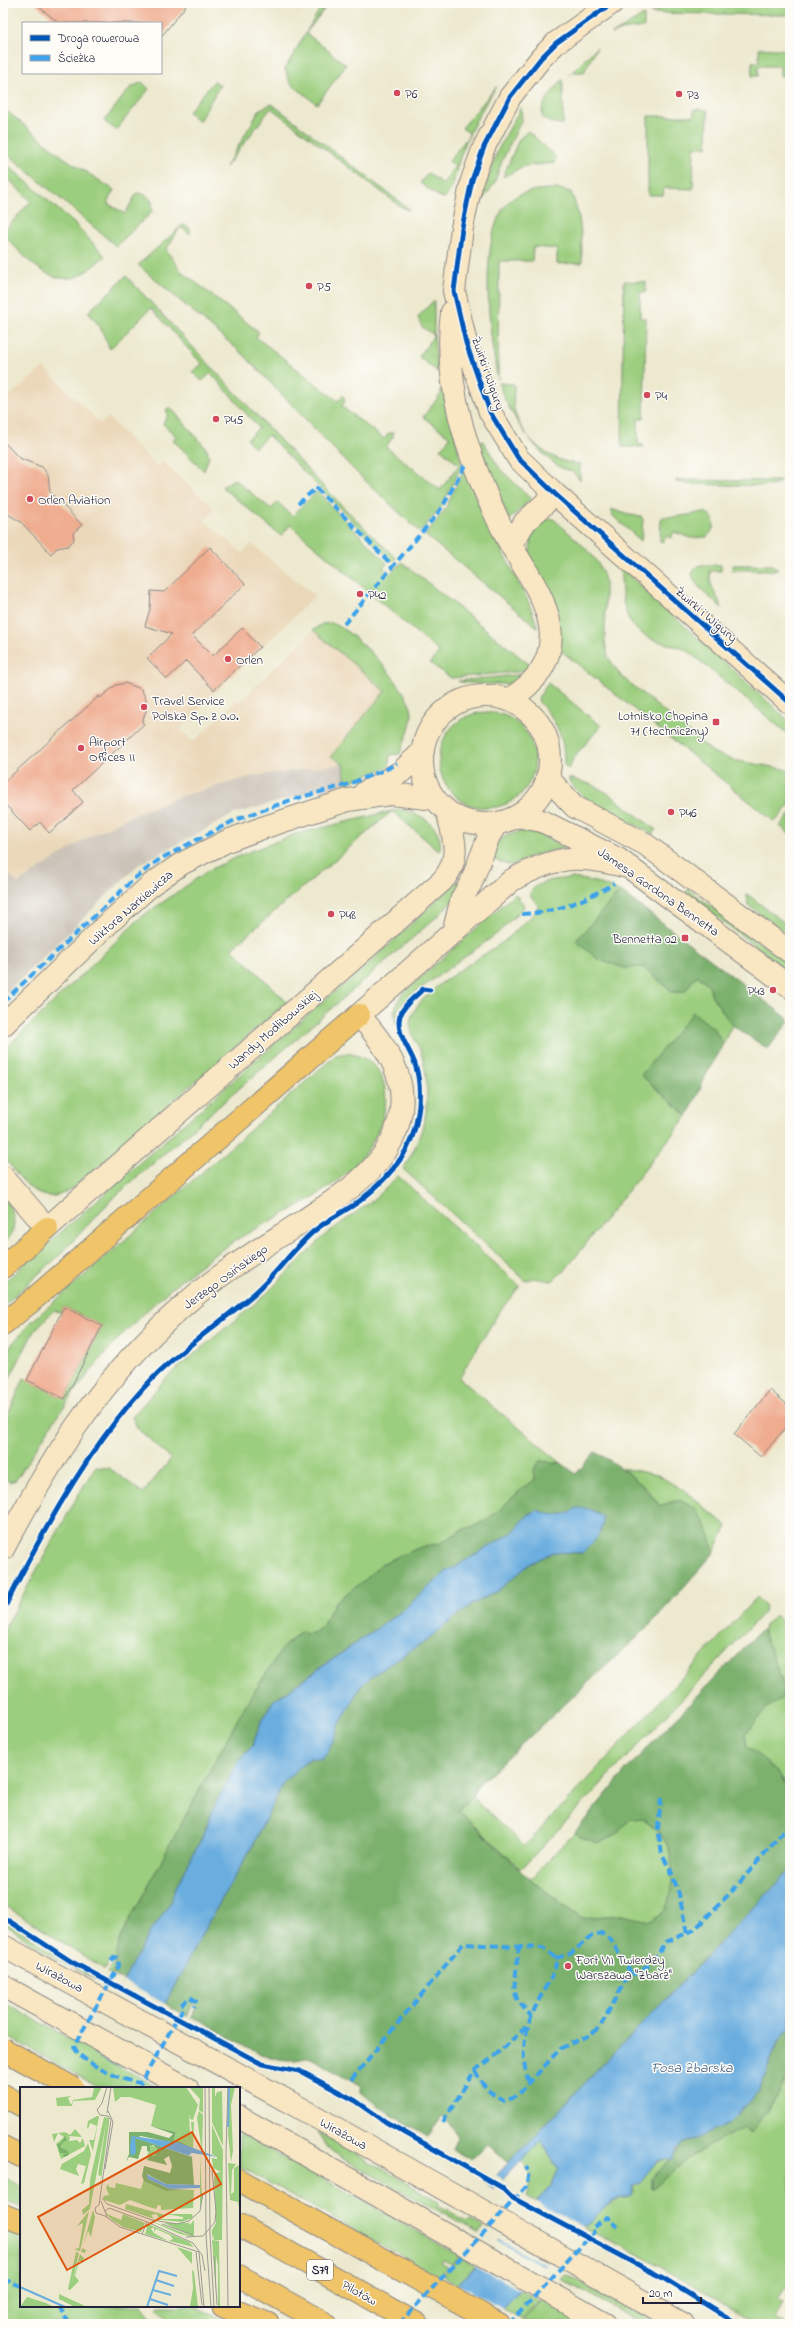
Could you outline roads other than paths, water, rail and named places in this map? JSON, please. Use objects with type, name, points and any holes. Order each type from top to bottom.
[{"type":"highway","points":[[3,1324],[28,1304],[359,1014]]},
{"type":"highway","points":[[3,1267],[47,1228]]},
{"type":"highway","points":[[3,1335],[28,1304]]},
{"type":"highway","points":[[3,2049],[71,2087]]},
{"type":"highway","points":[[3,2095],[20,2104]]},
{"type":"highway","points":[[3,2147],[20,2156]]},
{"type":"highway","points":[[240,2181],[499,2324]]},
{"type":"highway","points":[[3,2215],[20,2222]]},
{"type":"highway","name":"Pilotów","points":[[240,2227],[409,2320]]},
{"type":"highway","points":[[240,2277],[326,2324]]},
{"type":"highway","points":[[226,2307],[268,2324]]},
{"type":"street","name":"Żwirki i Wigury","points":[[612,3],[556,43],[541,58],[510,97],[496,121],[484,147],[472,180],[462,228],[454,290],[466,343],[490,412],[518,458],[555,494],[790,703]]},
{"type":"street","points":[[454,290],[450,327],[450,363],[457,410],[481,483],[511,544],[529,574],[546,610],[550,627],[550,639],[544,664],[536,680],[508,700]]},
{"type":"street","points":[[511,544],[525,522],[555,494]]},
{"type":"street","points":[[453,933],[462,898],[470,883],[489,836],[507,820],[538,798],[547,777],[550,751],[544,732],[532,716],[508,700],[478,697],[458,703],[441,716],[434,725],[423,751],[426,782],[441,805],[472,822],[507,820]]},
{"type":"street","name":"Wiktora Narkiewicza","points":[[3,1025],[111,921],[152,884],[181,864],[227,841],[348,800],[401,772],[423,751]]},
{"type":"street","name":"Jamesa Gordona Bennetta","points":[[547,777],[575,807],[645,844],[790,952]]},
{"type":"street","name":"Wiktora Narkiewicza","points":[[348,800],[391,794],[441,805]]},
{"type":"street","name":"Wandy Modlibowskiej","points":[[47,1228],[442,881],[451,869],[456,851],[441,805]]},
{"type":"street","name":"Jamesa Gordona Bennetta","points":[[507,820],[542,821],[590,843],[631,868],[790,987]]},
{"type":"street","points":[[359,1014],[512,880],[557,859],[584,857],[631,868]]},
{"type":"street","name":"Jerzego Osińskiego","points":[[3,1549],[44,1473],[62,1445],[106,1384],[128,1359],[184,1305],[225,1273],[343,1193],[369,1170],[386,1150],[392,1140],[399,1117],[402,1094],[400,1081],[389,1054],[359,1014]]},
{"type":"street","points":[[3,1177],[47,1228]]},
{"type":"street","name":"Wirażowa","points":[[3,1946],[175,2039],[683,2324]]},
{"type":"street","points":[[3,1986],[185,2087]]},
{"type":"street","points":[[240,2118],[467,2248],[605,2324]]},
{"type":"water","points":[[577,1508],[589,1509],[603,1517],[600,1533],[582,1553],[553,1552],[530,1564],[497,1591],[471,1605],[428,1639],[376,1673],[360,1687],[340,1724],[328,1752],[322,1759],[310,1758],[284,1781],[253,1845],[201,1935],[165,2004],[126,2069],[96,2056],[88,2048],[144,1942],[169,1905],[175,1889],[204,1834],[214,1807],[238,1762],[253,1745],[262,1719],[273,1701],[399,1613],[446,1572],[512,1533],[528,1515],[538,1510],[553,1515],[558,1515],[567,1513]]},
{"type":"water","name":"Fosa Zbarska","points":[[790,1870],[790,2028],[777,2044],[760,2089],[730,2123],[684,2143],[676,2150],[671,2160],[667,2158],[658,2161],[639,2184],[633,2186],[632,2196],[613,2201],[594,2219],[581,2227],[488,2324],[458,2284],[550,2187],[558,2170],[541,2140],[470,2213],[465,2208]]},
{"type":"place","name":"P6","points":[[397,93]]},
{"type":"place","name":"P3","points":[[679,94]]},
{"type":"place","name":"P5","points":[[309,286]]},
{"type":"place","name":"P4","points":[[647,395]]},
{"type":"place","name":"P45","points":[[216,419]]},
{"type":"place","name":"Orlen Aviation","points":[[30,499]]},
{"type":"place","name":"P42","points":[[360,594]]},
{"type":"place","name":"Orlen","points":[[228,659]]},
{"type":"place","name":"Travel Service Polska Sp. z o.o.","points":[[144,707]]},
{"type":"place","name":"Lotnisko Chopina 71 (techniczny)","points":[[716,722]]},
{"type":"place","name":"Airport Offices II","points":[[81,748]]},
{"type":"place","name":"P46","points":[[671,812]]},
{"type":"place","name":"P48","points":[[331,914]]},
{"type":"place","name":"Bennetta 02","points":[[685,938]]},
{"type":"place","name":"P43","points":[[773,990]]},
{"type":"place","name":"Fort VII Twierdzy Warszawa \"Zbarż\"","points":[[568,1966]]}]
